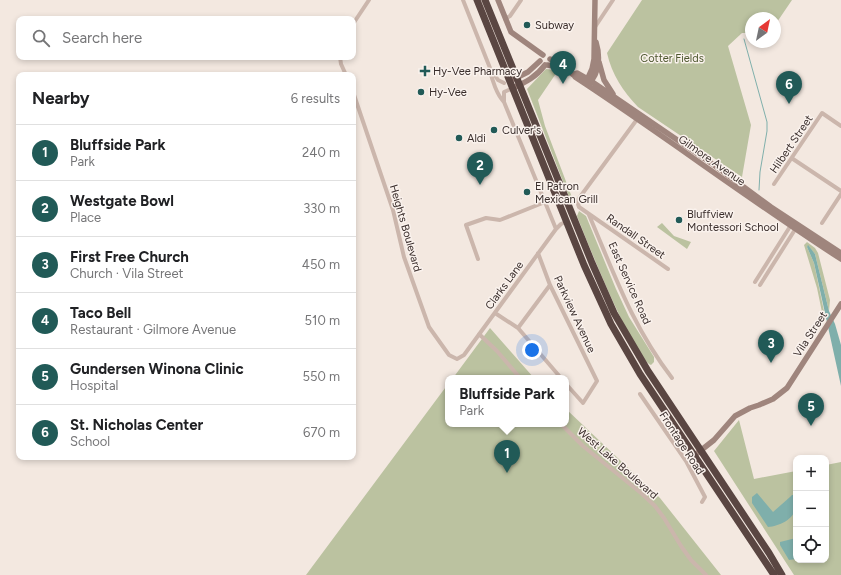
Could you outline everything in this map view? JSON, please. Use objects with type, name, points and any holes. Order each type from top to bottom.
[{"type":"highway","points":[[477,0],[512,83],[578,228],[600,282],[622,328],[648,371],[782,575]]},
{"type":"highway","points":[[485,0],[512,83],[566,222],[602,306],[620,340],[651,391],[774,575]]},
{"type":"highway","points":[[566,222],[571,223],[578,228]]},
{"type":"street","points":[[356,20],[369,0]]},
{"type":"street","points":[[463,0],[490,68],[498,80],[512,83]]},
{"type":"street","points":[[498,0],[511,32],[532,47],[541,58],[541,63],[547,63]]},
{"type":"street","points":[[505,20],[520,0]]},
{"type":"street","points":[[588,81],[593,64],[596,0]]},
{"type":"street","points":[[594,29],[613,0]]},
{"type":"street","points":[[594,38],[604,80],[616,98]]},
{"type":"street","name":"Gilmore Avenue","points":[[541,58],[546,55],[547,63],[577,74],[616,98],[638,117]]},
{"type":"street","points":[[588,81],[596,70],[598,56]]},
{"type":"street","points":[[504,102],[504,92],[512,83],[531,70],[541,58]]},
{"type":"street","points":[[340,60],[340,64],[344,72]]},
{"type":"street","points":[[499,94],[500,88],[534,77],[547,63]]},
{"type":"street","points":[[490,68],[491,76],[501,99],[504,102],[556,229]]},
{"type":"street","name":"Gilmore Avenue","points":[[588,81],[841,259]]},
{"type":"street","name":"Heights Boulevard","points":[[356,101],[393,210],[404,257],[429,327],[449,355],[457,359]]},
{"type":"street","name":"Hilbert Street","points":[[774,184],[822,113],[841,126]]},
{"type":"street","name":"Randall Street","points":[[638,117],[577,201],[579,207],[668,269]]},
{"type":"street","points":[[793,158],[841,190]]},
{"type":"street","points":[[822,223],[841,194]]},
{"type":"street","points":[[478,259],[466,225],[486,218],[500,220],[545,202]]},
{"type":"street","name":"East Service Road","points":[[589,214],[632,316],[672,378]]},
{"type":"street","name":"Clarks Lane","points":[[457,359],[464,355],[556,229],[561,224],[566,222]]},
{"type":"street","points":[[755,282],[794,226]]},
{"type":"street","points":[[760,285],[794,226]]},
{"type":"street","name":"Gilmore Avenue","points":[[794,226],[841,253]]},
{"type":"street","name":"Parkview Avenue","points":[[538,253],[550,285],[597,381],[583,404],[569,388]]},
{"type":"street","points":[[518,328],[550,285]]},
{"type":"street","name":"Vila Street","points":[[686,461],[714,440],[735,416],[773,399],[788,388],[841,304]]},
{"type":"street","points":[[495,313],[518,328],[558,375]]},
{"type":"street","points":[[479,334],[497,351],[517,375]]},
{"type":"street","name":"Frontage Road","points":[[640,394],[686,461],[705,497],[702,502]]},
{"type":"street","name":"West Lake Boulevard","points":[[564,427],[583,446],[655,506],[664,518],[680,546],[706,575]]},
{"type":"green space","name":"Cotter Fields","points":[[642,0],[792,0],[781,16],[781,12],[745,12],[745,33],[742,33],[728,46],[751,125],[742,177],[638,107],[619,82],[609,61],[607,53]]},
{"type":"green space","points":[[546,69],[555,70],[557,72],[538,100],[545,126],[573,200],[571,202],[527,89]]},
{"type":"green space","points":[[579,211],[586,216],[629,317],[654,357],[654,362],[651,365],[643,357],[633,342],[622,320],[577,216]]},
{"type":"green space","points":[[662,223],[674,236],[691,242],[687,249],[657,227]]},
{"type":"green space","points":[[807,242],[815,248],[818,253],[830,300],[829,311],[815,254],[808,246],[807,247],[814,263],[825,316],[823,317],[817,288],[804,245]]},
{"type":"green space","points":[[490,328],[531,375],[455,375]]},
{"type":"green space","points":[[445,388],[445,427],[569,427],[569,412],[660,498],[721,575],[306,575]]},
{"type":"green space","points":[[739,420],[754,479],[793,472],[793,563],[829,563],[829,464],[841,462],[841,575],[794,575],[714,451]]},
{"type":"water","points":[[808,245],[815,254],[829,311],[835,324],[841,345],[841,386],[814,263],[807,247]]},
{"type":"water","points":[[757,493],[773,512],[793,495],[793,514],[785,522],[768,527],[752,503],[752,497]]},
{"type":"water","points":[[793,539],[793,559],[789,560],[780,545],[780,542]]},
{"type":"waterway","points":[[744,39],[767,122],[759,190]]},
{"type":"place","name":"Subway","points":[[527,25]]},
{"type":"place","name":"Hy-Vee Pharmacy","points":[[425,71]]},
{"type":"place","name":"Taco Bell","points":[[563,84]]},
{"type":"place","name":"Hy-Vee","points":[[421,92]]},
{"type":"place","name":"St. Nicholas Center","points":[[789,104]]},
{"type":"place","name":"Culver's","points":[[494,130]]},
{"type":"place","name":"Aldi","points":[[459,138]]},
{"type":"place","name":"Westgate Bowl","points":[[480,185]]},
{"type":"place","name":"El Patron Mexican Grill","points":[[527,192]]},
{"type":"place","name":"Bluffview Montessori School","points":[[679,220]]},
{"type":"place","name":"First Free Church","points":[[771,363]]},
{"type":"place","name":"Gundersen Winona Clinic","points":[[811,426]]},
{"type":"place","name":"Bluffside Park","points":[[507,473]]}]
